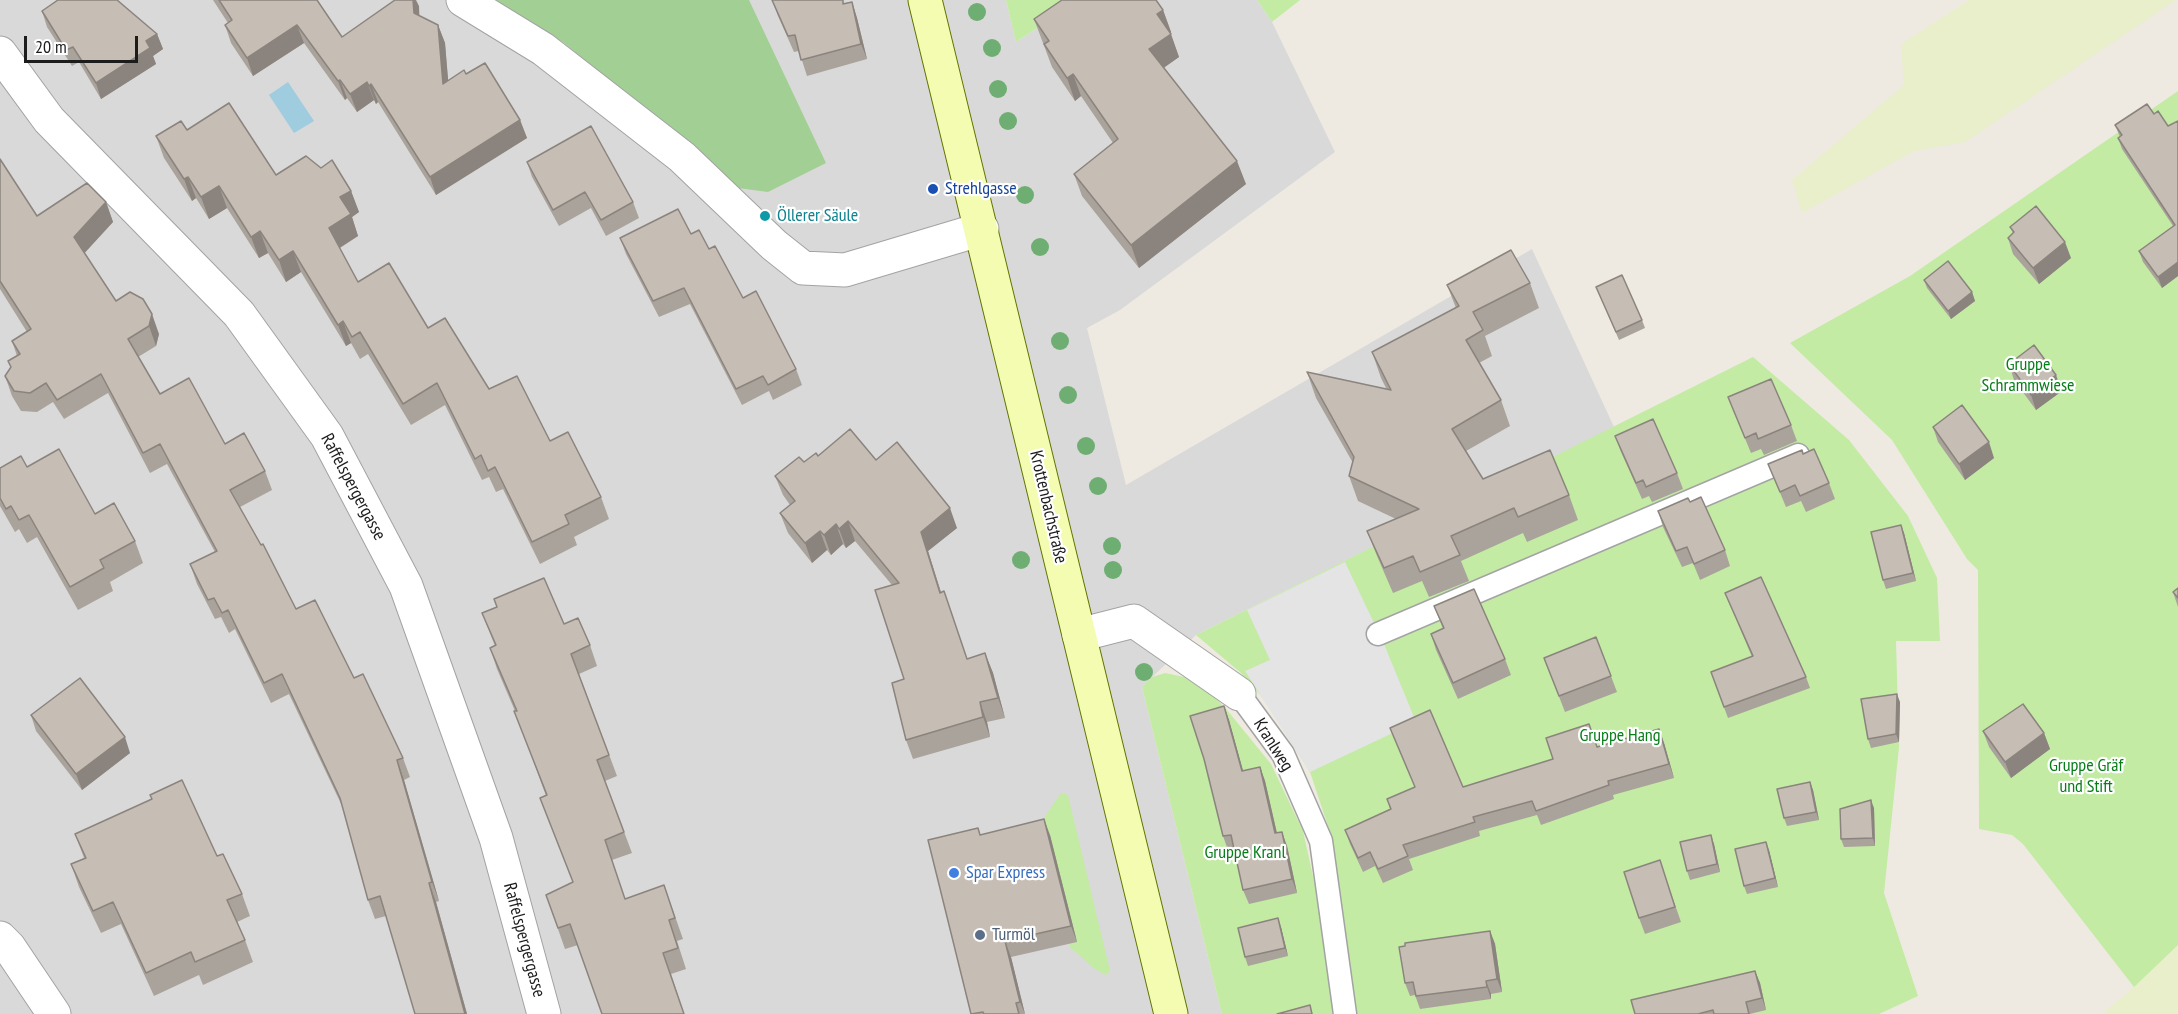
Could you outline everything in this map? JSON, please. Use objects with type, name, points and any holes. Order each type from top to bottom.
[{"type":"main road","name":"Krottenbachstraße","points":[[925,0],[1172,1014]]},
{"type":"street","points":[[463,0],[543,49],[682,157],[774,246],[803,268],[845,270],[982,229]]},
{"type":"street","name":"Raffelspergergasse","points":[[0,53],[49,120],[239,314],[327,436],[406,586],[496,838],[544,1014]]},
{"type":"street","name":"Kranlweg","points":[[1079,635],[1134,621],[1239,694]]},
{"type":"street","points":[[0,938],[9,947],[54,1014]]},
{"type":"lane","points":[[1378,634],[1802,453]]},
{"type":"lane","name":"Kranlweg","points":[[1239,694],[1283,754],[1321,841],[1345,1014]]},
{"type":"shaded area","points":[[0,0],[1006,0],[1016,42],[1079,0],[1257,0],[1272,22],[1335,152],[1120,310],[1087,328],[1126,485],[1532,249],[1614,427],[1196,635],[1142,687],[1222,1014],[0,1014]]},
{"type":"shaded area","points":[[1345,562],[1384,644],[1416,722],[1310,772],[1245,671],[1270,660],[1247,610]]},
{"type":"green space","points":[[484,0],[749,0],[826,163],[768,192],[730,187],[683,141],[563,42]]},
{"type":"green space","points":[[1006,0],[1079,0],[1016,42]]},
{"type":"green space","points":[[1257,0],[1300,0],[1272,22]]},
{"type":"green space","points":[[1969,0],[2176,0],[1965,142],[1914,151],[1802,213],[1792,180],[1904,85],[1901,44]]},
{"type":"green space","name":"Gruppe Schrammwiese","points":[[2178,91],[2178,945],[2134,987],[2023,844],[2012,835],[1979,829],[1978,570],[1967,559],[1892,440],[1790,343],[1910,276]]},
{"type":"green space","name":"Gruppe Hang","points":[[1753,357],[1849,440],[1908,516],[1937,578],[1940,641],[1896,641],[1899,747],[1884,893],[1918,996],[1879,1014],[1354,1014],[1332,838],[1310,772],[1262,697],[1241,673],[1196,635]]},
{"type":"green space","name":"Gruppe Kranl","points":[[1165,673],[1184,677],[1204,686],[1227,710],[1271,764],[1303,831],[1320,908],[1335,1014],[1222,1014],[1142,687],[1152,677]]},
{"type":"green space","points":[[1061,793],[1068,795],[1110,971],[1106,975],[1095,969],[1070,947],[1042,821]]},
{"type":"green space","points":[[2178,945],[2178,1014],[2102,1014],[2134,987]]},
{"type":"water","points":[[288,82],[314,121],[294,133],[269,95]]},
{"type":"building","points":[[58,0],[117,0],[157,34],[146,41],[150,48],[96,83],[73,47],[66,50],[42,11]]},
{"type":"building","points":[[219,0],[317,0],[342,37],[395,0],[413,0],[414,13],[438,25],[443,84],[464,70],[466,74],[485,63],[520,120],[430,177],[371,84],[369,86],[367,82],[350,94],[297,25],[247,58],[225,25],[232,20]]},
{"type":"building","points":[[772,0],[843,0],[843,4],[852,2],[861,44],[801,60],[795,35],[788,36]]},
{"type":"building","points":[[1062,0],[1156,0],[1163,10],[1157,14],[1171,34],[1149,49],[1237,161],[1131,245],[1074,174],[1118,139],[1073,74],[1067,78],[1044,44],[1049,41],[1034,19]]},
{"type":"building","points":[[229,103],[276,175],[306,156],[321,168],[332,160],[351,191],[340,197],[351,214],[329,228],[358,282],[389,263],[428,328],[445,318],[489,389],[517,376],[550,441],[568,432],[601,497],[565,515],[569,524],[532,542],[495,467],[488,471],[481,455],[475,459],[437,383],[403,404],[360,332],[352,337],[343,321],[338,325],[293,251],[279,260],[260,231],[251,237],[219,186],[201,197],[188,177],[184,179],[156,136],[181,121],[187,130]]},
{"type":"building","points":[[2147,104],[2154,114],[2158,111],[2168,126],[2178,121],[2178,262],[2158,277],[2139,251],[2175,225],[2118,138],[2122,135],[2115,125]]},
{"type":"building","points":[[591,126],[633,202],[601,220],[585,192],[553,210],[527,162]]},
{"type":"building","points":[[0,159],[37,216],[87,183],[106,202],[74,237],[116,301],[130,292],[143,299],[152,314],[149,326],[128,339],[160,394],[189,378],[225,444],[244,433],[265,471],[230,490],[261,545],[263,544],[296,609],[315,600],[354,678],[363,674],[403,758],[397,760],[432,882],[429,883],[465,1014],[415,1014],[380,896],[368,900],[340,798],[282,674],[264,683],[228,610],[222,613],[214,598],[208,600],[190,564],[217,551],[160,444],[143,453],[101,374],[57,400],[46,383],[30,393],[14,391],[5,376],[11,367],[8,361],[20,354],[12,341],[31,329],[0,281]]},
{"type":"building","points":[[2036,206],[2065,242],[2033,268],[2008,238],[2014,232],[2010,227]]},
{"type":"building","points":[[678,209],[691,234],[699,230],[709,249],[715,246],[743,298],[756,291],[796,369],[768,385],[763,376],[736,389],[684,288],[653,301],[620,238]]},
{"type":"building","points":[[1511,250],[1530,283],[1473,312],[1483,330],[1466,340],[1501,400],[1452,429],[1483,479],[1550,450],[1569,495],[1518,517],[1514,508],[1451,536],[1460,555],[1420,572],[1413,556],[1384,568],[1367,531],[1419,509],[1349,476],[1354,457],[1307,372],[1391,390],[1372,352],[1459,306],[1447,285]]},
{"type":"building","points":[[1948,261],[1972,292],[1948,311],[1924,280]]},
{"type":"building","points":[[1622,275],[1642,320],[1616,332],[1596,287]]},
{"type":"building","points":[[2034,345],[2056,375],[2031,395],[2009,364]]},
{"type":"building","points":[[1771,379],[1791,425],[1758,439],[1756,433],[1745,438],[1728,397]]},
{"type":"building","points":[[1962,405],[1989,442],[1959,464],[1933,427]]},
{"type":"building","points":[[1653,419],[1677,473],[1646,487],[1643,480],[1636,483],[1615,436]]},
{"type":"building","points":[[850,429],[876,460],[897,442],[950,508],[921,532],[940,593],[944,591],[967,659],[985,653],[998,698],[980,702],[983,717],[906,740],[892,683],[904,679],[875,590],[899,583],[848,521],[839,529],[836,524],[824,535],[820,531],[805,543],[780,513],[795,501],[775,476],[799,457],[804,462],[816,453],[818,456]]},
{"type":"building","points":[[59,449],[95,514],[114,503],[135,541],[100,560],[104,568],[70,587],[29,515],[19,520],[11,506],[6,509],[0,498],[0,468],[21,456],[27,467]]},
{"type":"building","points":[[1814,449],[1829,483],[1800,496],[1795,485],[1780,492],[1768,464],[1802,450],[1803,454]]},
{"type":"building","points":[[1701,497],[1725,550],[1694,564],[1687,547],[1676,551],[1658,511],[1688,498],[1690,502]]},
{"type":"building","points":[[1901,525],[1913,573],[1883,580],[1871,532]]},
{"type":"building","points":[[1761,577],[1806,677],[1724,707],[1711,672],[1753,656],[1725,593]]},
{"type":"building","points":[[544,578],[564,624],[578,618],[590,645],[571,654],[609,755],[597,760],[624,832],[605,840],[625,899],[664,885],[675,918],[669,920],[678,948],[663,953],[684,1014],[602,1014],[570,924],[558,928],[546,895],[573,882],[540,798],[547,795],[514,711],[517,711],[490,648],[496,645],[482,613],[497,607],[494,599]]},
{"type":"building","points":[[2178,588],[2178,598],[2173,592]]},
{"type":"building","points":[[1474,589],[1505,659],[1453,683],[1431,634],[1444,628],[1434,606]]},
{"type":"building","points":[[1596,637],[1611,676],[1559,696],[1544,658]]},
{"type":"building","points":[[80,678],[125,737],[76,774],[31,715]]},
{"type":"building","points":[[1897,694],[1896,734],[1868,739],[1861,699]]},
{"type":"building","points":[[2023,704],[2044,733],[2005,762],[1983,731]]},
{"type":"building","points":[[1224,706],[1242,771],[1260,767],[1275,833],[1282,832],[1292,879],[1243,890],[1231,835],[1223,836],[1204,759],[1190,716]]},
{"type":"building","points":[[1430,710],[1463,787],[1553,759],[1546,738],[1589,724],[1597,747],[1659,729],[1669,764],[1608,781],[1609,785],[1536,811],[1532,801],[1473,817],[1475,822],[1403,845],[1408,856],[1378,869],[1370,852],[1358,858],[1345,830],[1391,809],[1387,799],[1415,787],[1390,728]]},
{"type":"building","points":[[182,780],[217,856],[223,854],[242,894],[227,900],[245,940],[195,962],[191,952],[146,973],[113,902],[93,911],[71,864],[86,858],[75,834],[152,799],[150,795]]},
{"type":"building","points":[[1810,782],[1816,812],[1784,818],[1777,789]]},
{"type":"building","points":[[1871,800],[1873,838],[1841,839],[1840,809]]},
{"type":"building","points":[[1044,819],[1071,926],[1005,941],[1020,1002],[1016,1003],[1019,1014],[984,1014],[983,1012],[971,1014],[928,840],[978,828],[980,835]]},
{"type":"building","points":[[1711,835],[1717,864],[1687,871],[1680,842]]},
{"type":"building","points":[[1766,842],[1775,878],[1744,886],[1735,849]]},
{"type":"building","points":[[1660,860],[1675,907],[1639,918],[1624,872]]},
{"type":"building","points":[[1278,918],[1285,948],[1245,957],[1238,928]]},
{"type":"building","points":[[1490,931],[1497,979],[1486,981],[1487,987],[1416,996],[1413,982],[1405,983],[1399,947],[1405,946],[1405,943]]},
{"type":"building","points":[[1755,971],[1762,998],[1746,1002],[1749,1014],[1714,1014],[1713,1010],[1698,1014],[1635,1014],[1631,1000]]},
{"type":"building","points":[[1310,1005],[1312,1014],[1277,1014]]},
{"type":"place","name":"Strehlgasse","points":[[933,189]]},
{"type":"place","name":"Öllerer Säule","points":[[765,216]]},
{"type":"place","name":"Spar Express","points":[[954,873]]},
{"type":"place","name":"Turmöl","points":[[980,935]]},
{"type":"park label","name":"Gruppe Gräf und Stift","points":[[2086,776]]}]
